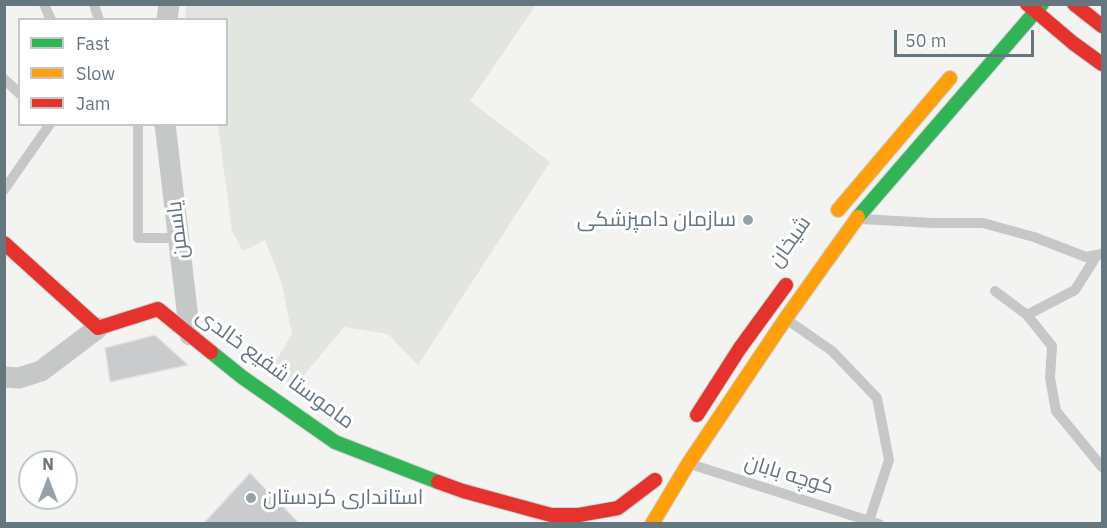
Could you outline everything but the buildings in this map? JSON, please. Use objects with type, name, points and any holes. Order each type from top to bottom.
[{"type":"street","points":[[1074,4],[1102,26]]},
{"type":"street","points":[[1034,7],[1072,43],[1102,64]]},
{"type":"street","name":"شیخان","points":[[652,524],[688,464],[786,318],[857,218],[1034,7]]},
{"type":"street","name":"شیخان","points":[[832,219],[884,154],[961,65]]},
{"type":"street","name":"یاسمن","points":[[165,126],[190,335]]},
{"type":"street","points":[[4,243],[98,328],[41,371],[19,378],[4,377]]},
{"type":"street","name":"شیخان","points":[[689,428],[740,348],[792,275]]},
{"type":"street","points":[[770,307],[786,318]]},
{"type":"street","name":"ماموستا شفیع خالدی","points":[[98,328],[158,309],[242,377],[335,442],[463,491],[556,519],[618,508],[655,480]]},
{"type":"street","points":[[638,508],[665,465]]},
{"type":"lane","points":[[44,4],[50,18]]},
{"type":"lane","points":[[4,190],[49,126]]},
{"type":"lane","points":[[138,126],[138,238],[179,238]]},
{"type":"lane","points":[[857,218],[934,223],[983,223],[1034,237],[1086,257],[1100,255]]},
{"type":"lane","points":[[1028,315],[1075,290],[1100,255]]},
{"type":"lane","points":[[995,291],[1028,315],[1052,346],[1050,378],[1056,411],[1102,467]]},
{"type":"lane","points":[[786,318],[832,351],[877,398],[889,460],[872,522]]},
{"type":"lane","name":"کوچه بابان","points":[[688,464],[872,522]]},
{"type":"shaded area","points":[[186,5],[214,5],[207,18],[185,18]]},
{"type":"shaded area","points":[[214,5],[238,5],[250,25],[273,5],[536,5],[470,101],[550,162],[418,365],[388,334],[344,327],[294,387],[270,371],[292,334],[281,281],[265,240],[243,251],[232,231],[218,126],[228,126],[228,18],[207,18]]},
{"type":"shaded area","points":[[238,5],[273,5],[250,26]]},
{"type":"traffic: fast","points":[[858,217],[1042,4]]},
{"type":"traffic: fast","points":[[211,352],[242,377],[335,442],[438,482]]},
{"type":"traffic: slow","points":[[838,210],[950,78]]},
{"type":"traffic: slow","points":[[652,524],[688,464],[786,318],[858,217]]},
{"type":"traffic: jam","points":[[1027,4],[1102,64]]},
{"type":"traffic: jam","points":[[1074,4],[1102,26]]},
{"type":"traffic: jam","points":[[4,243],[98,328],[158,309],[211,352]]},
{"type":"traffic: jam","points":[[697,415],[740,348],[786,285]]},
{"type":"traffic: jam","points":[[438,482],[551,515],[579,515],[618,508],[655,480]]},
{"type":"place","name":"سازمان دامپزشکی","points":[[748,220]]},
{"type":"place","name":"استانداری کردستان","points":[[251,498]]}]
